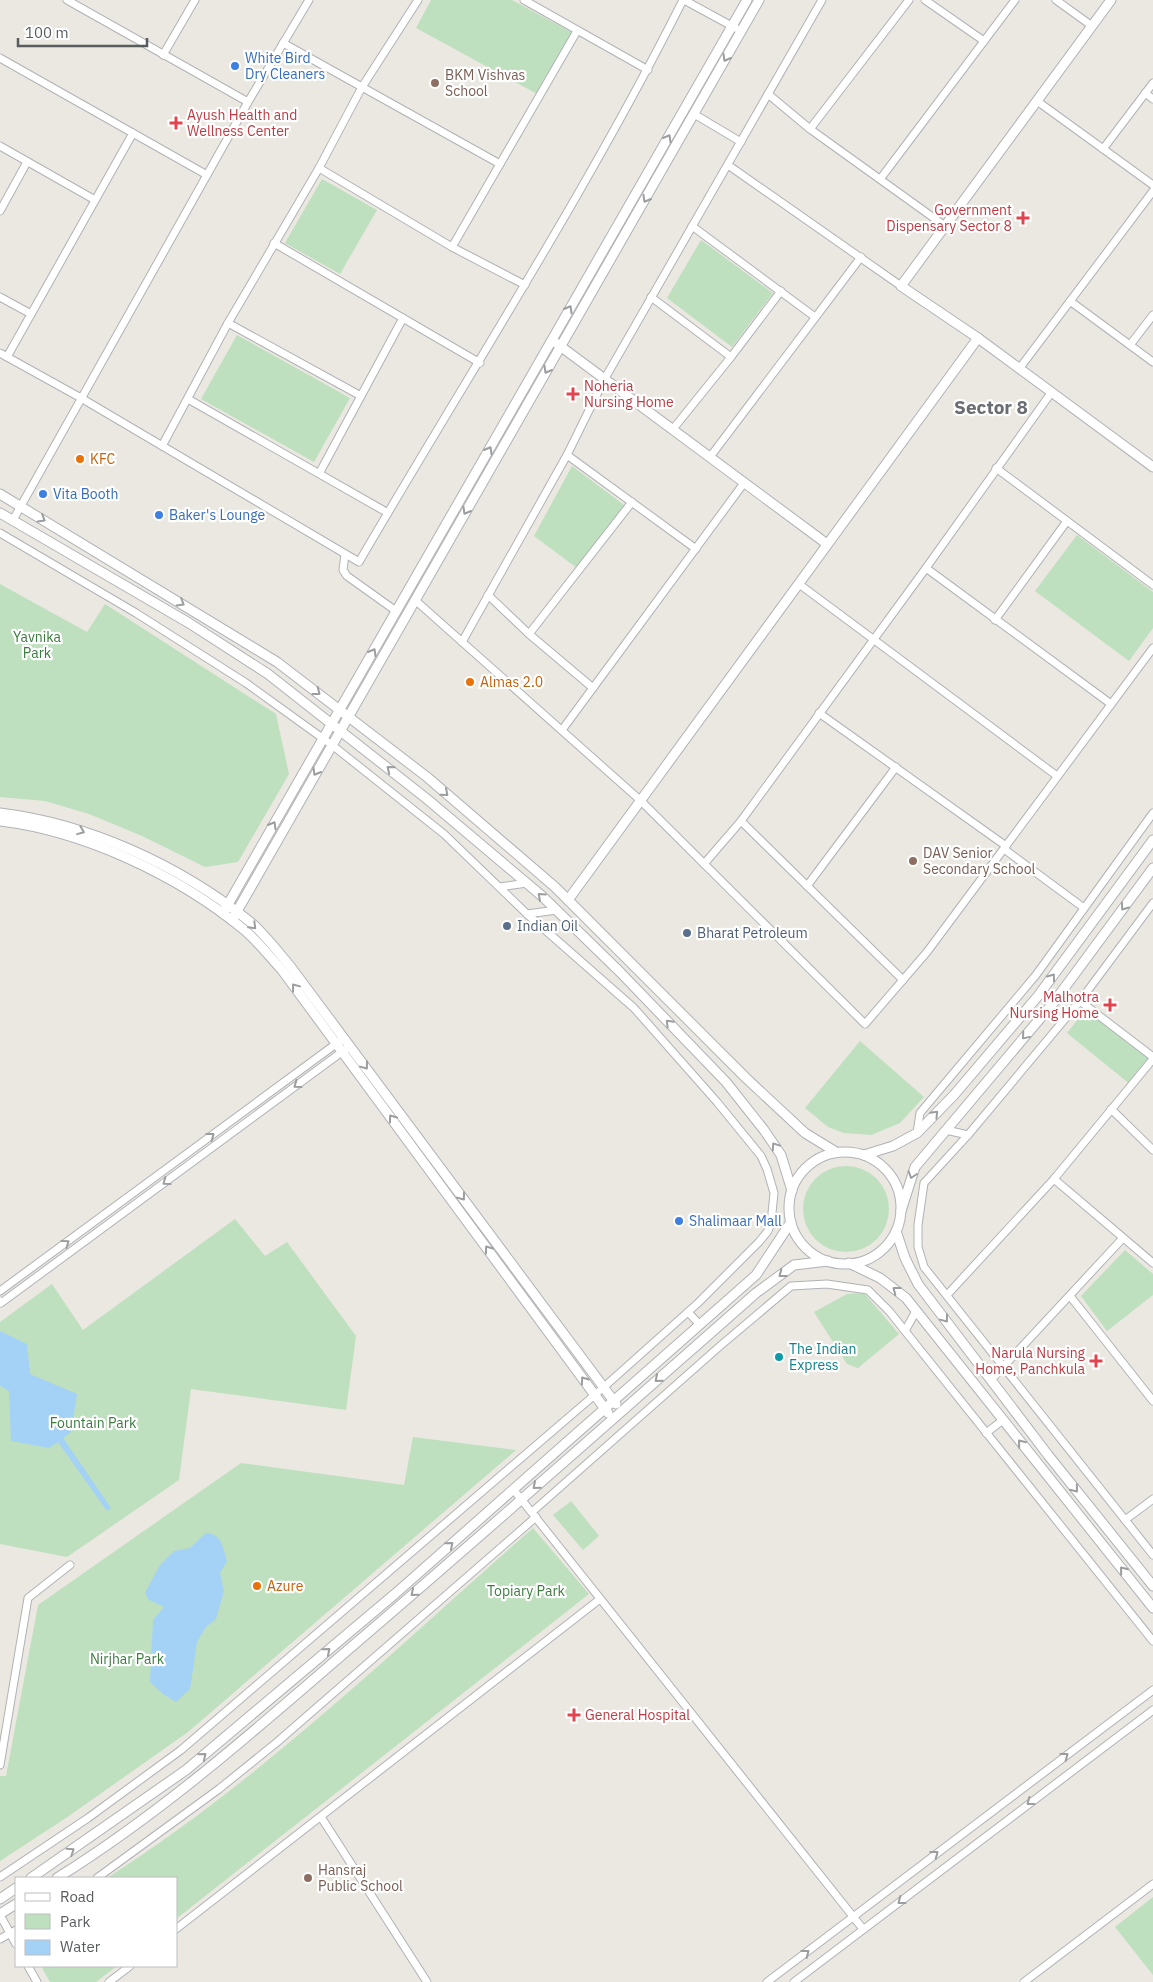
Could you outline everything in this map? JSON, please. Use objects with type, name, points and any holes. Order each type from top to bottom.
[{"type":"street","points":[[67,0],[248,102]]},
{"type":"street","points":[[163,55],[195,0]]},
{"type":"street","points":[[13,520],[248,102],[309,0]]},
{"type":"street","points":[[162,446],[228,323],[319,168],[362,87],[418,0]]},
{"type":"street","points":[[524,0],[648,70]]},
{"type":"street","points":[[133,133],[31,314],[3,355],[81,398],[360,562],[480,363],[648,70],[684,0],[742,31]]},
{"type":"street","points":[[225,909],[746,0]]},
{"type":"street","points":[[234,916],[759,0]]},
{"type":"street","points":[[462,642],[567,455],[604,380],[822,0]]},
{"type":"street","points":[[810,129],[909,0]]},
{"type":"street","points":[[925,0],[984,41]]},
{"type":"street","points":[[881,178],[1015,0]]},
{"type":"street","points":[[1056,0],[1092,26]]},
{"type":"street","points":[[901,286],[1112,0]]},
{"type":"street","points":[[452,247],[577,31]]},
{"type":"street","points":[[283,43],[500,164]]},
{"type":"street","points":[[0,58],[207,175]]},
{"type":"street","points":[[1103,150],[1153,83]]},
{"type":"street","points":[[1145,93],[1153,99]]},
{"type":"street","points":[[768,94],[810,129],[881,178],[945,226]]},
{"type":"street","points":[[1037,100],[1153,185]]},
{"type":"street","points":[[694,114],[741,142]]},
{"type":"street","points":[[0,146],[95,200]]},
{"type":"street","points":[[0,211],[26,162]]},
{"type":"street","points":[[728,165],[978,338],[1153,467]]},
{"type":"street","points":[[319,168],[452,247],[524,285]]},
{"type":"street","points":[[1019,369],[1153,191]]},
{"type":"street","points":[[692,226],[816,318]]},
{"type":"street","points":[[274,243],[480,363]]},
{"type":"street","points":[[710,457],[861,257]]},
{"type":"street","points":[[673,429],[731,358],[781,291]]},
{"type":"street","points":[[0,297],[31,314]]},
{"type":"street","points":[[651,298],[731,358]]},
{"type":"street","points":[[1070,301],[1153,362]]},
{"type":"street","points":[[1130,345],[1153,315]]},
{"type":"street","points":[[320,472],[403,318]]},
{"type":"street","points":[[228,323],[361,396]]},
{"type":"street","points":[[568,900],[978,338]]},
{"type":"street","points":[[552,340],[827,544]]},
{"type":"street","points":[[704,864],[741,821],[1051,393]]},
{"type":"street","points":[[188,399],[320,472],[388,513]]},
{"type":"street","points":[[567,455],[696,549]]},
{"type":"street","points":[[996,468],[1153,585]]},
{"type":"street","points":[[562,730],[744,483]]},
{"type":"street","points":[[0,494],[277,662],[427,777],[568,900],[752,1084],[805,1133],[836,1152]]},
{"type":"street","points":[[529,634],[632,502]]},
{"type":"street","points":[[0,513],[189,623],[268,674],[341,730],[527,883],[557,910],[726,1082],[781,1155],[792,1191]]},
{"type":"street","points":[[995,620],[1068,521]]},
{"type":"street","points":[[0,533],[30,549],[178,639],[246,683],[332,745],[444,834],[527,914],[634,1008],[745,1134],[768,1170],[774,1193],[774,1210],[768,1231],[720,1282],[595,1395],[181,1750],[88,1818],[0,1877]]},
{"type":"street","points":[[345,554],[343,570],[347,576],[396,611]]},
{"type":"street","points":[[926,568],[1111,704]]},
{"type":"street","points":[[799,584],[1057,776]]},
{"type":"street","points":[[488,595],[529,634],[593,688]]},
{"type":"street","points":[[416,600],[640,800],[865,1024],[928,952],[1153,648]]},
{"type":"street","points":[[819,712],[896,767],[1084,908]]},
{"type":"street","points":[[807,886],[896,767]]},
{"type":"street","points":[[0,812],[27,816],[71,827],[147,857],[199,885],[234,916],[250,922],[290,966],[340,1040],[622,1411]]},
{"type":"street","points":[[917,1134],[920,1113],[1036,974],[1153,813]]},
{"type":"street","points":[[0,821],[25,824],[67,835],[142,866],[225,909]]},
{"type":"street","points":[[741,821],[903,980]]},
{"type":"street","points":[[828,1261],[804,1246],[791,1222],[789,1206],[792,1191],[798,1177],[821,1157],[836,1152],[864,1155],[893,1146],[917,1134],[954,1095],[1038,996],[1153,840]]},
{"type":"street","points":[[263,843],[273,848]]},
{"type":"street","points":[[59,1877],[90,1858],[194,1783],[756,1293],[794,1265],[828,1261],[849,1263],[861,1261],[877,1253],[890,1241],[896,1231],[915,1167],[1054,1002],[1153,868]]},
{"type":"street","points":[[500,887],[527,883]]},
{"type":"street","points":[[1153,902],[1080,1001],[968,1135],[924,1183],[918,1247],[924,1267],[1153,1555]]},
{"type":"street","points":[[527,914],[557,910]]},
{"type":"street","points":[[947,1295],[1054,1179],[1153,1058],[1080,1001]]},
{"type":"street","points":[[11,1295],[3,1290],[340,1040]]},
{"type":"street","points":[[0,1301],[1,1303],[347,1049]]},
{"type":"street","points":[[347,1049],[612,1419]]},
{"type":"street","points":[[1111,1109],[1153,1150]]},
{"type":"street","points":[[946,1130],[968,1135]]},
{"type":"street","points":[[864,1155],[882,1166],[896,1183],[900,1196],[901,1210]]},
{"type":"street","points":[[1054,1179],[1153,1263]]},
{"type":"street","points":[[32,1877],[186,1770],[396,1593],[756,1275],[791,1222]]},
{"type":"street","points":[[896,1231],[905,1258],[918,1284],[1048,1455],[1153,1586]]},
{"type":"street","points":[[991,1380],[1123,1238]]},
{"type":"street","points":[[849,1263],[880,1278],[906,1298],[1153,1608]]},
{"type":"street","points":[[27,1272],[32,1280]]},
{"type":"street","points":[[98,1877],[219,1789],[276,1743],[534,1515],[720,1346],[791,1286],[827,1284],[868,1290],[890,1312],[1153,1641]]},
{"type":"street","points":[[1070,1296],[1153,1401]]},
{"type":"street","points":[[904,1331],[916,1311]]},
{"type":"street","points":[[688,1312],[700,1325]]},
{"type":"street","points":[[986,1433],[1003,1420]]},
{"type":"street","points":[[513,1489],[863,1929]]},
{"type":"street","points":[[1125,1520],[1153,1498]]},
{"type":"street","points":[[0,1765],[28,1598],[70,1566]]},
{"type":"street","points":[[178,1927],[600,1599]]},
{"type":"street","points":[[767,1982],[1153,1690]]},
{"type":"street","points":[[794,1982],[1153,1710]]},
{"type":"street","points":[[321,1817],[427,1982]]},
{"type":"street","points":[[1024,1982],[1153,1884]]},
{"type":"street","points":[[0,1898],[15,1889]]},
{"type":"street","points":[[0,1940],[13,1932],[0,1915],[15,1905]]},
{"type":"street","points":[[29,1967],[37,1982]]},
{"type":"street","points":[[109,1982],[129,1967]]},
{"type":"green space","points":[[431,0],[512,0],[573,33],[539,95],[416,28]]},
{"type":"green space","points":[[322,179],[377,210],[340,274],[285,243]]},
{"type":"green space","points":[[701,240],[773,293],[732,347],[667,298]]},
{"type":"green space","points":[[237,335],[350,398],[314,462],[201,399]]},
{"type":"green space","points":[[572,466],[624,505],[577,568],[534,536]]},
{"type":"green space","points":[[1077,535],[1153,592],[1153,628],[1129,661],[1035,591]]},
{"type":"green space","name":"Yavnika Park","points":[[0,584],[87,632],[105,604],[276,714],[289,774],[238,862],[205,867],[142,836],[89,814],[45,801],[0,797]]},
{"type":"green space","points":[[1087,1008],[1151,1060],[1131,1085],[1067,1033]]},
{"type":"green space","points":[[860,1041],[924,1097],[900,1123],[871,1135],[844,1133],[828,1127],[805,1108]]},
{"type":"green space","points":[[846,1166],[862,1170],[876,1179],[885,1193],[889,1209],[885,1225],[876,1239],[862,1248],[846,1252],[830,1248],[816,1239],[807,1225],[803,1209],[807,1193],[816,1179],[830,1170]]},
{"type":"green space","name":"Fountain Park","points":[[235,1219],[265,1256],[287,1242],[356,1336],[346,1410],[191,1389],[179,1480],[67,1557],[0,1544],[0,1322],[52,1284],[83,1330]]},
{"type":"green space","points":[[1125,1250],[1153,1274],[1153,1295],[1107,1331],[1081,1296]]},
{"type":"green space","points":[[864,1293],[899,1334],[858,1368],[847,1364],[814,1312],[847,1294]]},
{"type":"green space","name":"Nirjhar Park","points":[[413,1437],[516,1450],[188,1732],[66,1818],[0,1861],[0,1776],[6,1776],[38,1605],[241,1463],[404,1485]]},
{"type":"green space","points":[[571,1501],[599,1536],[583,1550],[553,1515]]},
{"type":"green space","name":"Topiary Park","points":[[533,1528],[589,1594],[178,1917],[178,1877],[108,1877],[220,1799],[274,1756]]},
{"type":"green space","points":[[1153,1897],[1153,1975],[1115,1927]]},
{"type":"green space","points":[[42,1967],[116,1967],[96,1982],[50,1982]]},
{"type":"water","points":[[0,1331],[27,1344],[30,1374],[77,1394],[71,1432],[63,1438],[111,1508],[107,1511],[58,1442],[49,1448],[11,1441],[9,1391],[0,1386]]},
{"type":"water","points":[[206,1533],[219,1539],[227,1561],[220,1573],[224,1591],[216,1619],[206,1627],[197,1642],[190,1689],[176,1702],[163,1694],[150,1682],[153,1620],[164,1607],[149,1600],[145,1593],[160,1565],[174,1551],[190,1548]]},
{"type":"place","name":"White Bird Dry Cleaners","points":[[235,66]]},
{"type":"place","name":"BKM Vishvas School","points":[[435,83]]},
{"type":"place","name":"Ayush Health and Wellness Center","points":[[176,123]]},
{"type":"place","name":"Government Dispensary Sector 8","points":[[1023,218]]},
{"type":"place","name":"Noheria Nursing Home","points":[[573,394]]},
{"type":"place","name":"KFC","points":[[80,459]]},
{"type":"place","name":"Vita Booth","points":[[43,494]]},
{"type":"place","name":"Baker's Lounge","points":[[159,515]]},
{"type":"place","name":"Almas 2.0","points":[[470,682]]},
{"type":"place","name":"DAV Senior Secondary School","points":[[913,861]]},
{"type":"place","name":"Indian Oil","points":[[507,926]]},
{"type":"place","name":"Bharat Petroleum","points":[[687,933]]},
{"type":"place","name":"Malhotra Nursing Home","points":[[1110,1005]]},
{"type":"place","name":"Shalimaar Mall","points":[[679,1221]]},
{"type":"place","name":"The Indian Express","points":[[779,1357]]},
{"type":"place","name":"Narula Nursing Home, Panchkula","points":[[1096,1361]]},
{"type":"place","name":"Azure","points":[[257,1586]]},
{"type":"place","name":"General Hospital","points":[[574,1715]]},
{"type":"place","name":"Hansraj Public School","points":[[308,1878]]},
{"type":"district","name":"Sector 8","points":[[991,407]]}]
